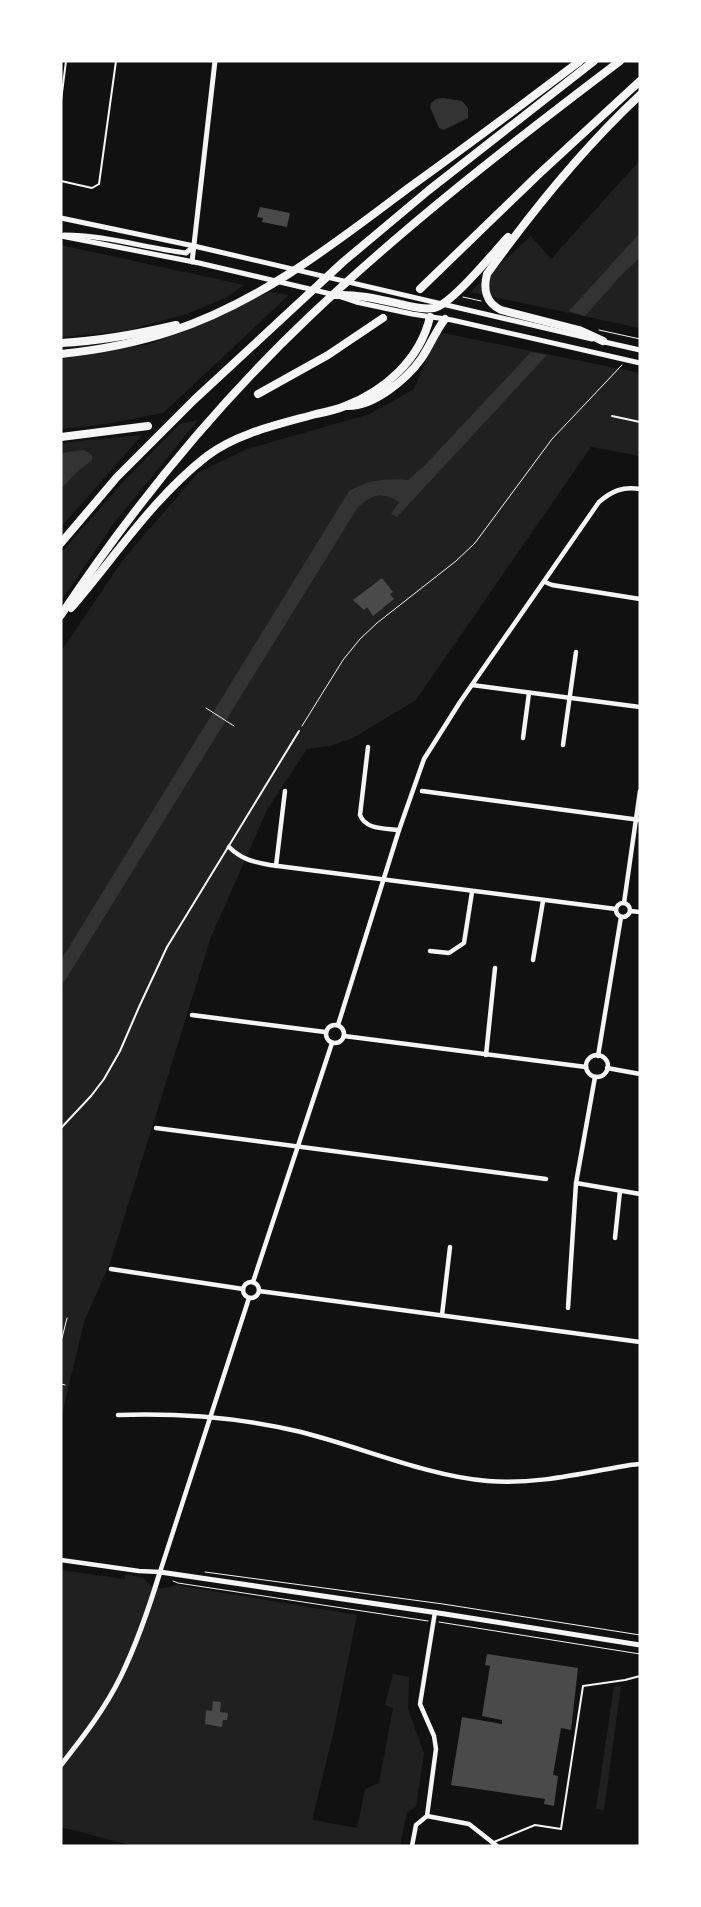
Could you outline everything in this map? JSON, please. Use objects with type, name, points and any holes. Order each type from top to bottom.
[{"type":"highway","points":[[61,354],[136,342],[173,331],[232,305],[319,254],[580,61]]},
{"type":"highway","points":[[61,543],[117,477],[288,311],[429,190],[594,61]]},
{"type":"highway","points":[[61,615],[96,563],[156,483],[211,418],[310,317],[362,268],[505,149],[620,61]]},
{"type":"highway","points":[[420,289],[539,174],[640,82]]},
{"type":"highway","points":[[603,341],[579,330],[501,310],[490,303],[485,289],[486,274],[533,211],[589,144],[640,95]]},
{"type":"highway","points":[[335,296],[353,294],[428,308],[443,304],[455,294],[533,211]]},
{"type":"highway","points":[[61,619],[97,578],[146,516],[178,481],[209,455],[242,437],[345,406],[392,379],[407,364],[422,342],[430,317]]},
{"type":"highway","points":[[258,394],[328,355],[383,318]]},
{"type":"highway","points":[[61,343],[88,342],[126,336],[202,319]]},
{"type":"highway","points":[[345,406],[356,406],[377,397],[410,373],[422,359],[436,331],[445,319]]},
{"type":"highway","points":[[61,437],[148,426]]},
{"type":"street","points":[[192,262],[215,61]]},
{"type":"street","points":[[61,218],[194,246],[640,350]]},
{"type":"street","points":[[61,235],[78,235],[124,241],[186,253],[194,246]]},
{"type":"street","points":[[61,235],[192,262],[356,302],[445,319],[640,362]]},
{"type":"street","points":[[420,299],[428,308],[430,317]]},
{"type":"street","points":[[338,1026],[398,830],[424,759],[472,685],[599,502],[610,493],[620,489],[640,489]]},
{"type":"street","points":[[545,582],[552,585],[640,599]]},
{"type":"street","points":[[564,745],[576,652]]},
{"type":"street","points":[[472,685],[640,707]]},
{"type":"street","points":[[523,738],[529,693]]},
{"type":"street","points":[[368,747],[360,815],[362,821],[370,826],[398,830]]},
{"type":"street","points":[[276,866],[285,791]]},
{"type":"street","points":[[422,791],[638,820]]},
{"type":"street","points":[[624,903],[638,820],[640,791]]},
{"type":"street","points":[[229,847],[236,854],[249,861],[276,866],[616,909]]},
{"type":"street","points":[[430,951],[449,953],[464,943],[472,892]]},
{"type":"street","points":[[534,960],[543,901]]},
{"type":"street","points":[[616,909],[618,905],[624,903]]},
{"type":"street","points":[[624,903],[629,907],[630,911]]},
{"type":"street","points":[[616,909],[618,915],[622,916],[628,915],[630,911]]},
{"type":"street","points":[[630,911],[640,912]]},
{"type":"street","points":[[598,1056],[622,916]]},
{"type":"street","points":[[486,1055],[495,968]]},
{"type":"street","points":[[192,1015],[325,1032]]},
{"type":"street","points":[[332,1025],[338,1026],[343,1030],[344,1036],[339,1042],[332,1043],[326,1039],[325,1032],[332,1025]]},
{"type":"street","points":[[344,1036],[586,1067]]},
{"type":"street","points":[[253,1282],[332,1043]]},
{"type":"street","points":[[598,1056],[605,1060],[607,1068],[603,1075],[595,1077],[589,1074],[586,1063],[591,1057],[598,1056]]},
{"type":"street","points":[[607,1068],[640,1074]]},
{"type":"street","points":[[568,1308],[576,1183],[595,1077]]},
{"type":"street","points":[[156,1128],[546,1179]]},
{"type":"street","points":[[576,1183],[640,1194]]},
{"type":"street","points":[[615,1238],[620,1191]]},
{"type":"street","points":[[442,1315],[450,1247]]},
{"type":"street","points":[[111,1269],[243,1289]]},
{"type":"street","points":[[253,1282],[245,1284],[243,1289],[244,1295],[254,1298],[259,1291]]},
{"type":"street","points":[[253,1282],[259,1291]]},
{"type":"street","points":[[259,1291],[640,1342]]},
{"type":"street","points":[[61,1766],[88,1730],[120,1678],[145,1620],[249,1298]]},
{"type":"street","points":[[118,1415],[158,1414],[210,1418],[302,1432],[432,1470],[487,1481],[535,1481],[630,1464],[640,1464]]},
{"type":"street","points":[[61,1560],[139,1571],[160,1572],[435,1612],[640,1645]]},
{"type":"street","points":[[412,1846],[416,1825],[427,1816],[436,1749],[434,1736],[420,1704],[435,1612]]},
{"type":"street","points":[[427,1816],[469,1824],[496,1844]]},
{"type":"lane","points":[[61,101],[66,61]]},
{"type":"lane","points":[[61,181],[92,188],[98,184],[116,61]]},
{"type":"lane","points":[[612,416],[640,422]]},
{"type":"lane","points":[[61,1128],[104,1079],[120,1051],[167,947],[299,731]]},
{"type":"lane","points":[[496,1844],[536,1825],[561,1829],[583,1686],[640,1676]]},
{"type":"path","points":[[299,731],[338,668],[360,639],[377,623],[456,561],[474,543],[552,439],[627,360]]},
{"type":"path","points":[[206,708],[234,726]]},
{"type":"path","points":[[61,1342],[67,1318]]},
{"type":"path","points":[[61,1384],[66,1385]]},
{"type":"path","points":[[201,1572],[246,1576],[443,1604],[640,1635]]},
{"type":"path","points":[[172,1580],[178,1583],[640,1654]]},
{"type":"shaded area","points":[[443,98],[462,101],[468,108],[468,118],[444,130],[439,128],[430,107],[431,103],[436,99]]},
{"type":"shaded area","points":[[640,160],[640,328],[470,292],[531,236],[551,259]]},
{"type":"shaded area","points":[[640,233],[640,258],[623,273],[585,316],[569,311]]},
{"type":"shaded area","points":[[61,245],[244,285],[225,298],[187,314],[125,331],[61,337]]},
{"type":"shaded area","points":[[269,292],[289,295],[163,413],[107,424],[61,429],[61,359],[150,344],[216,318]]},
{"type":"shaded area","points":[[438,332],[640,373],[640,456],[591,447],[416,700],[353,738],[330,746],[307,749],[267,810],[211,937],[110,1263],[84,1322],[61,1419],[61,651],[125,557],[199,472],[247,449],[370,414],[414,389]]},
{"type":"shaded area","points":[[531,352],[547,355],[397,517],[391,514],[399,502],[387,496],[373,497],[358,507],[61,987],[61,960],[349,491],[364,484],[377,481],[408,480],[425,465]]},
{"type":"shaded area","points":[[198,420],[114,523],[61,601],[61,553],[122,483],[180,424]]},
{"type":"shaded area","points":[[142,435],[61,527],[61,443]]},
{"type":"shaded area","points":[[84,450],[92,455],[92,460],[61,489],[61,453]]},
{"type":"shaded area","points":[[61,1570],[125,1579],[125,1574],[144,1578],[150,1585],[158,1588],[175,1585],[357,1615],[334,1730],[312,1820],[357,1828],[365,1789],[379,1783],[393,1708],[385,1705],[393,1674],[409,1677],[408,1709],[424,1753],[416,1807],[407,1812],[400,1846],[134,1846],[61,1827]]},
{"type":"shaded area","points":[[614,1686],[621,1686],[604,1810],[596,1809]]},
{"type":"building","points":[[260,207],[290,213],[287,227],[262,222],[263,218],[257,217]]},
{"type":"building","points":[[382,578],[393,592],[390,594],[394,599],[373,616],[367,607],[364,610],[353,600]]},
{"type":"building","points":[[487,1654],[578,1668],[571,1730],[561,1728],[553,1775],[558,1776],[554,1806],[544,1804],[545,1799],[451,1785],[462,1717],[502,1724],[502,1720],[482,1716],[490,1666],[485,1665]]},
{"type":"building","points":[[213,1701],[221,1702],[220,1712],[228,1713],[227,1720],[223,1720],[222,1727],[205,1724],[206,1710],[212,1711]]}]
